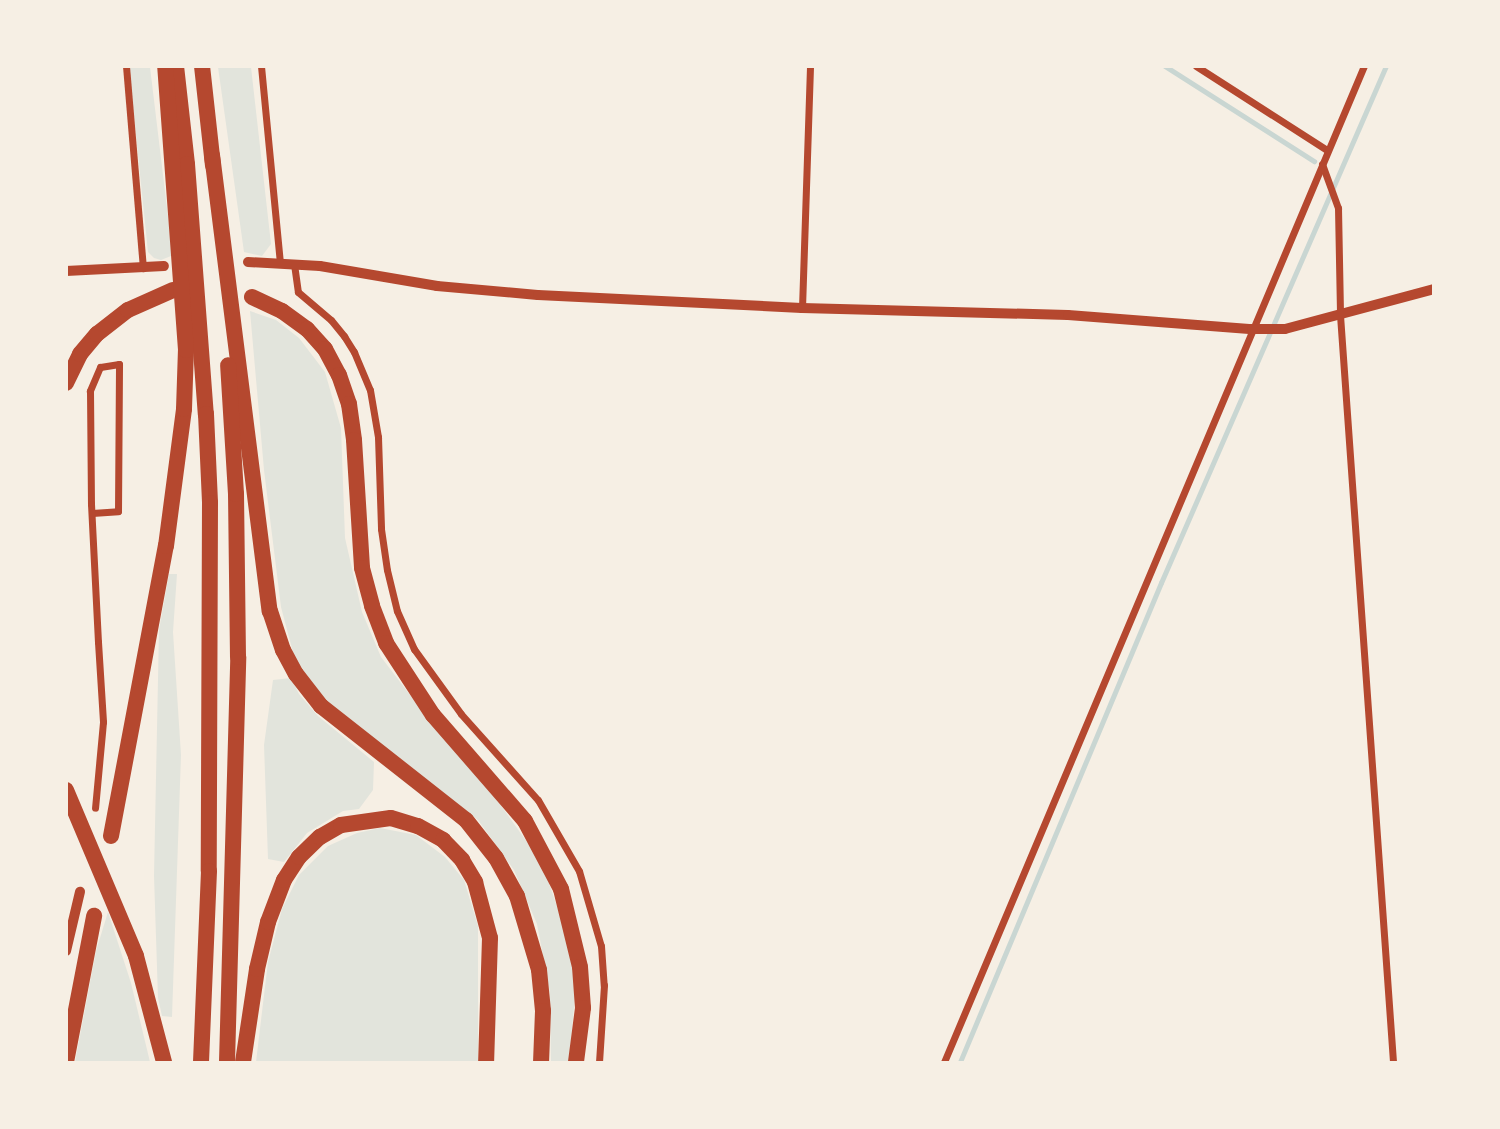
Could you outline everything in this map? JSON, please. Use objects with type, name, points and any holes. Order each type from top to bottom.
[{"type":"highway","points":[[111,836],[166,546],[184,408],[186,350],[165,66]]},
{"type":"highway","points":[[176,66],[200,331],[210,503],[209,872],[201,1062]]},
{"type":"highway","points":[[202,66],[270,611],[283,650],[296,674],[321,706],[458,813],[496,858],[517,896],[539,970],[543,1011],[541,1062]]},
{"type":"highway","points":[[212,155],[232,412],[238,657],[235,873],[227,1062]]},
{"type":"highway","points":[[66,383],[80,354],[97,334],[128,310],[173,290]]},
{"type":"highway","points":[[252,297],[282,311],[307,330],[325,349],[339,375],[349,404],[354,440],[362,568],[386,643],[433,715],[525,821],[561,889],[572,924],[580,967],[583,1007],[576,1062]]},
{"type":"highway","points":[[66,790],[136,956],[164,1062]]},
{"type":"highway","points":[[243,1062],[257,969],[268,922],[284,880],[299,857],[320,837],[341,825],[391,818],[418,826],[443,839],[462,860],[475,882],[489,938],[486,1062]]},
{"type":"highway","points":[[66,1062],[94,916]]},
{"type":"street","points":[[125,66],[143,268]]},
{"type":"street","points":[[261,66],[280,263]]},
{"type":"street","points":[[802,308],[810,66]]},
{"type":"street","points":[[1196,66],[1327,150]]},
{"type":"street","points":[[944,1062],[1361,68]]},
{"type":"street","points":[[1322,164],[1338,208],[1340,315],[1393,1062]]},
{"type":"street","points":[[248,262],[294,264],[488,292],[802,308],[1068,315],[1285,329],[1433,289]]},
{"type":"street","points":[[294,264],[295,287],[344,336],[370,390],[378,437],[381,529],[387,570],[397,611],[414,649],[461,714],[538,800],[579,871],[601,946],[604,985],[599,1062]]},
{"type":"street","points":[[66,271],[164,266]]},
{"type":"street","points":[[92,513],[118,512],[118,364],[100,367],[90,391],[92,513],[103,722],[95,808]]},
{"type":"street","points":[[66,951],[80,892]]},
{"type":"shaded area","points":[[129,67],[150,67],[170,233],[171,256],[161,260],[148,252]]},
{"type":"shaded area","points":[[218,67],[251,67],[271,244],[262,256],[244,252]]},
{"type":"shaded area","points":[[250,311],[276,320],[299,338],[325,372],[341,428],[345,538],[362,612],[381,657],[423,712],[482,779],[542,863],[563,924],[576,985],[569,1062],[551,1062],[550,993],[537,924],[514,870],[478,820],[328,703],[295,660],[281,607],[264,470]]},
{"type":"shaded area","points":[[169,574],[177,574],[173,632],[181,755],[172,1017],[162,1016],[158,998],[154,876],[159,630]]},
{"type":"shaded area","points":[[291,678],[299,694],[318,716],[374,762],[373,790],[359,809],[343,811],[307,833],[284,862],[268,859],[264,745],[273,680]]},
{"type":"shaded area","points":[[380,828],[416,835],[445,857],[464,880],[478,926],[478,1062],[256,1062],[268,962],[282,909],[299,875],[328,846],[357,833]]},
{"type":"shaded area","points":[[108,912],[131,983],[150,1062],[75,1062],[96,951]]},
{"type":"waterway","points":[[1165,66],[1314,161]]},
{"type":"waterway","points":[[960,1062],[1161,583],[1386,66]]}]
